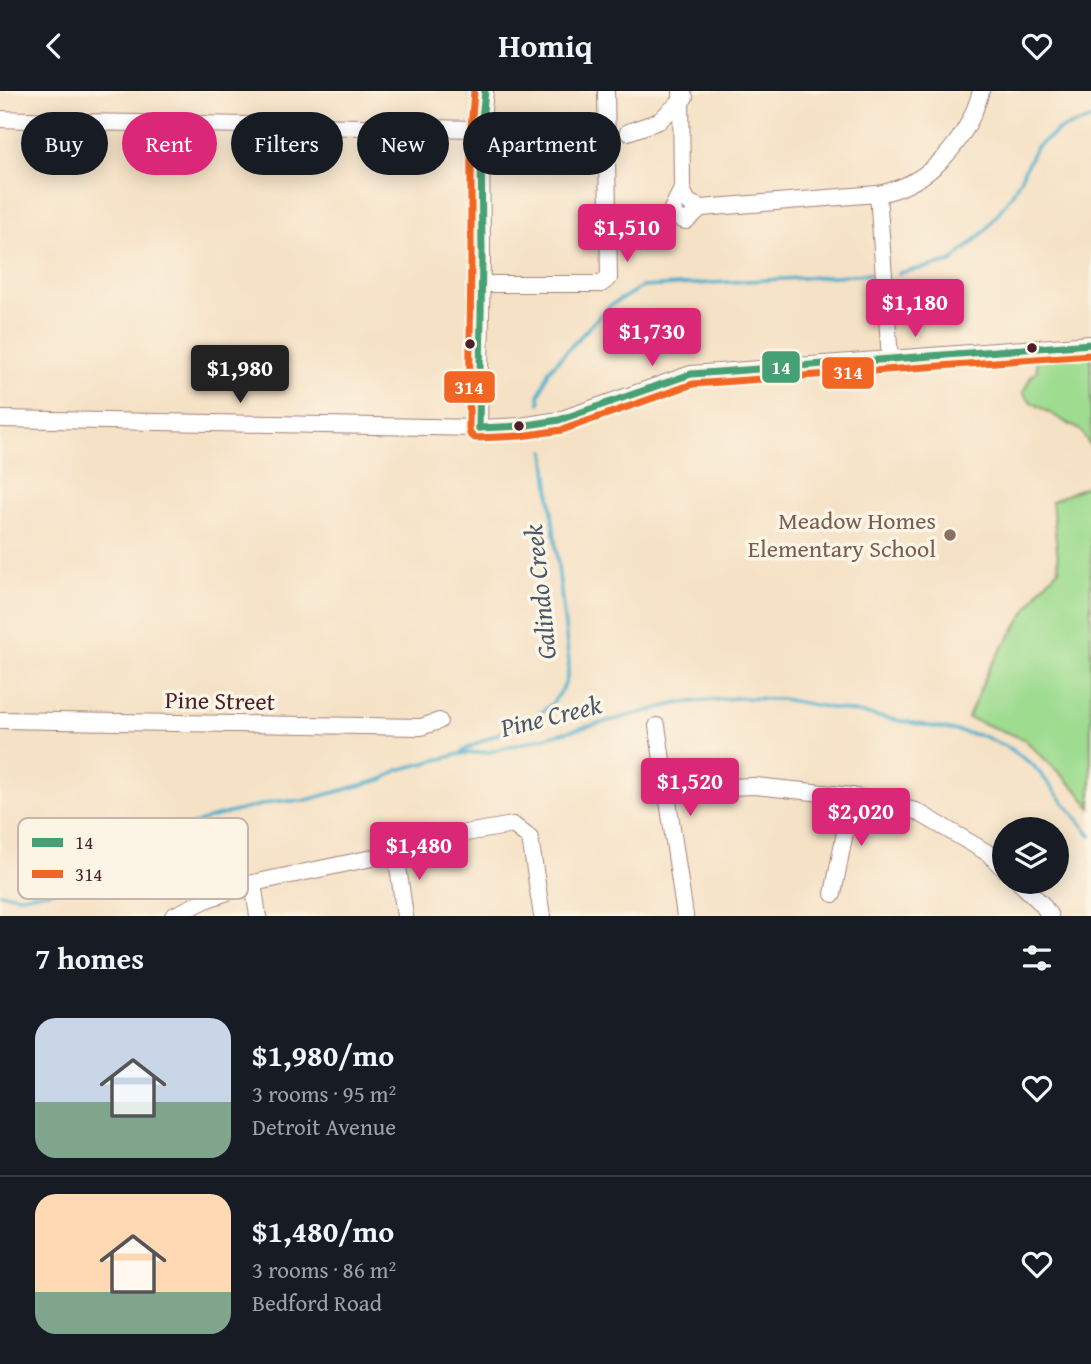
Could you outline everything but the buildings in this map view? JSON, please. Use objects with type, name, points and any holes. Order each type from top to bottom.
[{"type":"street","points":[[483,112],[485,91]]},
{"type":"street","points":[[481,284],[601,284],[609,278],[606,91]]},
{"type":"street","points":[[685,94],[682,189],[688,202],[701,208],[894,191],[934,168],[954,147],[970,123],[981,91]]},
{"type":"street","points":[[628,132],[659,121],[685,94]]},
{"type":"street","points":[[0,119],[463,129]]},
{"type":"street","points":[[479,428],[481,175]]},
{"type":"street","points":[[878,194],[890,359]]},
{"type":"street","points":[[0,419],[479,428],[521,426],[559,420],[691,374],[1091,344]]},
{"type":"street","name":"Pine Street","points":[[0,720],[421,727],[439,721]]},
{"type":"street","points":[[657,726],[685,916]]},
{"type":"street","points":[[667,789],[755,786],[852,796],[916,811],[992,857]]},
{"type":"street","points":[[833,894],[852,796]]},
{"type":"street","points":[[248,885],[396,853],[460,834],[513,825],[530,838],[542,916]]},
{"type":"street","points":[[396,853],[405,916]]},
{"type":"street","points":[[253,883],[258,916]]},
{"type":"street","points":[[1031,894],[1050,916]]},
{"type":"street","points":[[173,916],[208,899]]},
{"type":"green space","points":[[1091,344],[1091,447],[1081,431],[1031,402],[1023,393],[1030,378],[1037,371],[1035,348]]},
{"type":"green space","points":[[1091,484],[1091,808],[1077,790],[1024,739],[968,718],[989,669],[1041,588],[1059,569],[1052,501]]},
{"type":"waterway","name":"Galindo Creek","points":[[899,273],[951,262],[985,231],[1013,193],[1036,147],[1059,130],[1091,119]]},
{"type":"waterway","name":"Galindo Creek","points":[[540,403],[539,396],[549,370],[609,306],[642,287],[870,274]]},
{"type":"waterway","name":"Galindo Creek","points":[[462,752],[546,709],[557,698],[567,679],[569,663],[545,451]]},
{"type":"waterway","name":"Pine Creek","points":[[209,818],[277,801],[303,801],[384,779],[398,770],[460,754],[488,752],[679,703],[736,698],[782,699],[983,736],[1011,749],[1033,765],[1091,835]]},
{"type":"waterway","name":"Pine Creek","points":[[0,893],[18,896]]},
{"type":"transit line","name":"314","points":[[474,91],[471,129],[469,428],[470,434],[475,438],[521,436],[562,430],[693,384],[1091,355]]},
{"type":"transit line","name":"14","points":[[479,428],[481,129],[485,91]]},
{"type":"transit line","name":"14","points":[[479,428],[521,426],[559,420],[691,374],[1091,344]]},
{"type":"place","name":"Meadow Homes Elementary School","points":[[950,535]]}]
